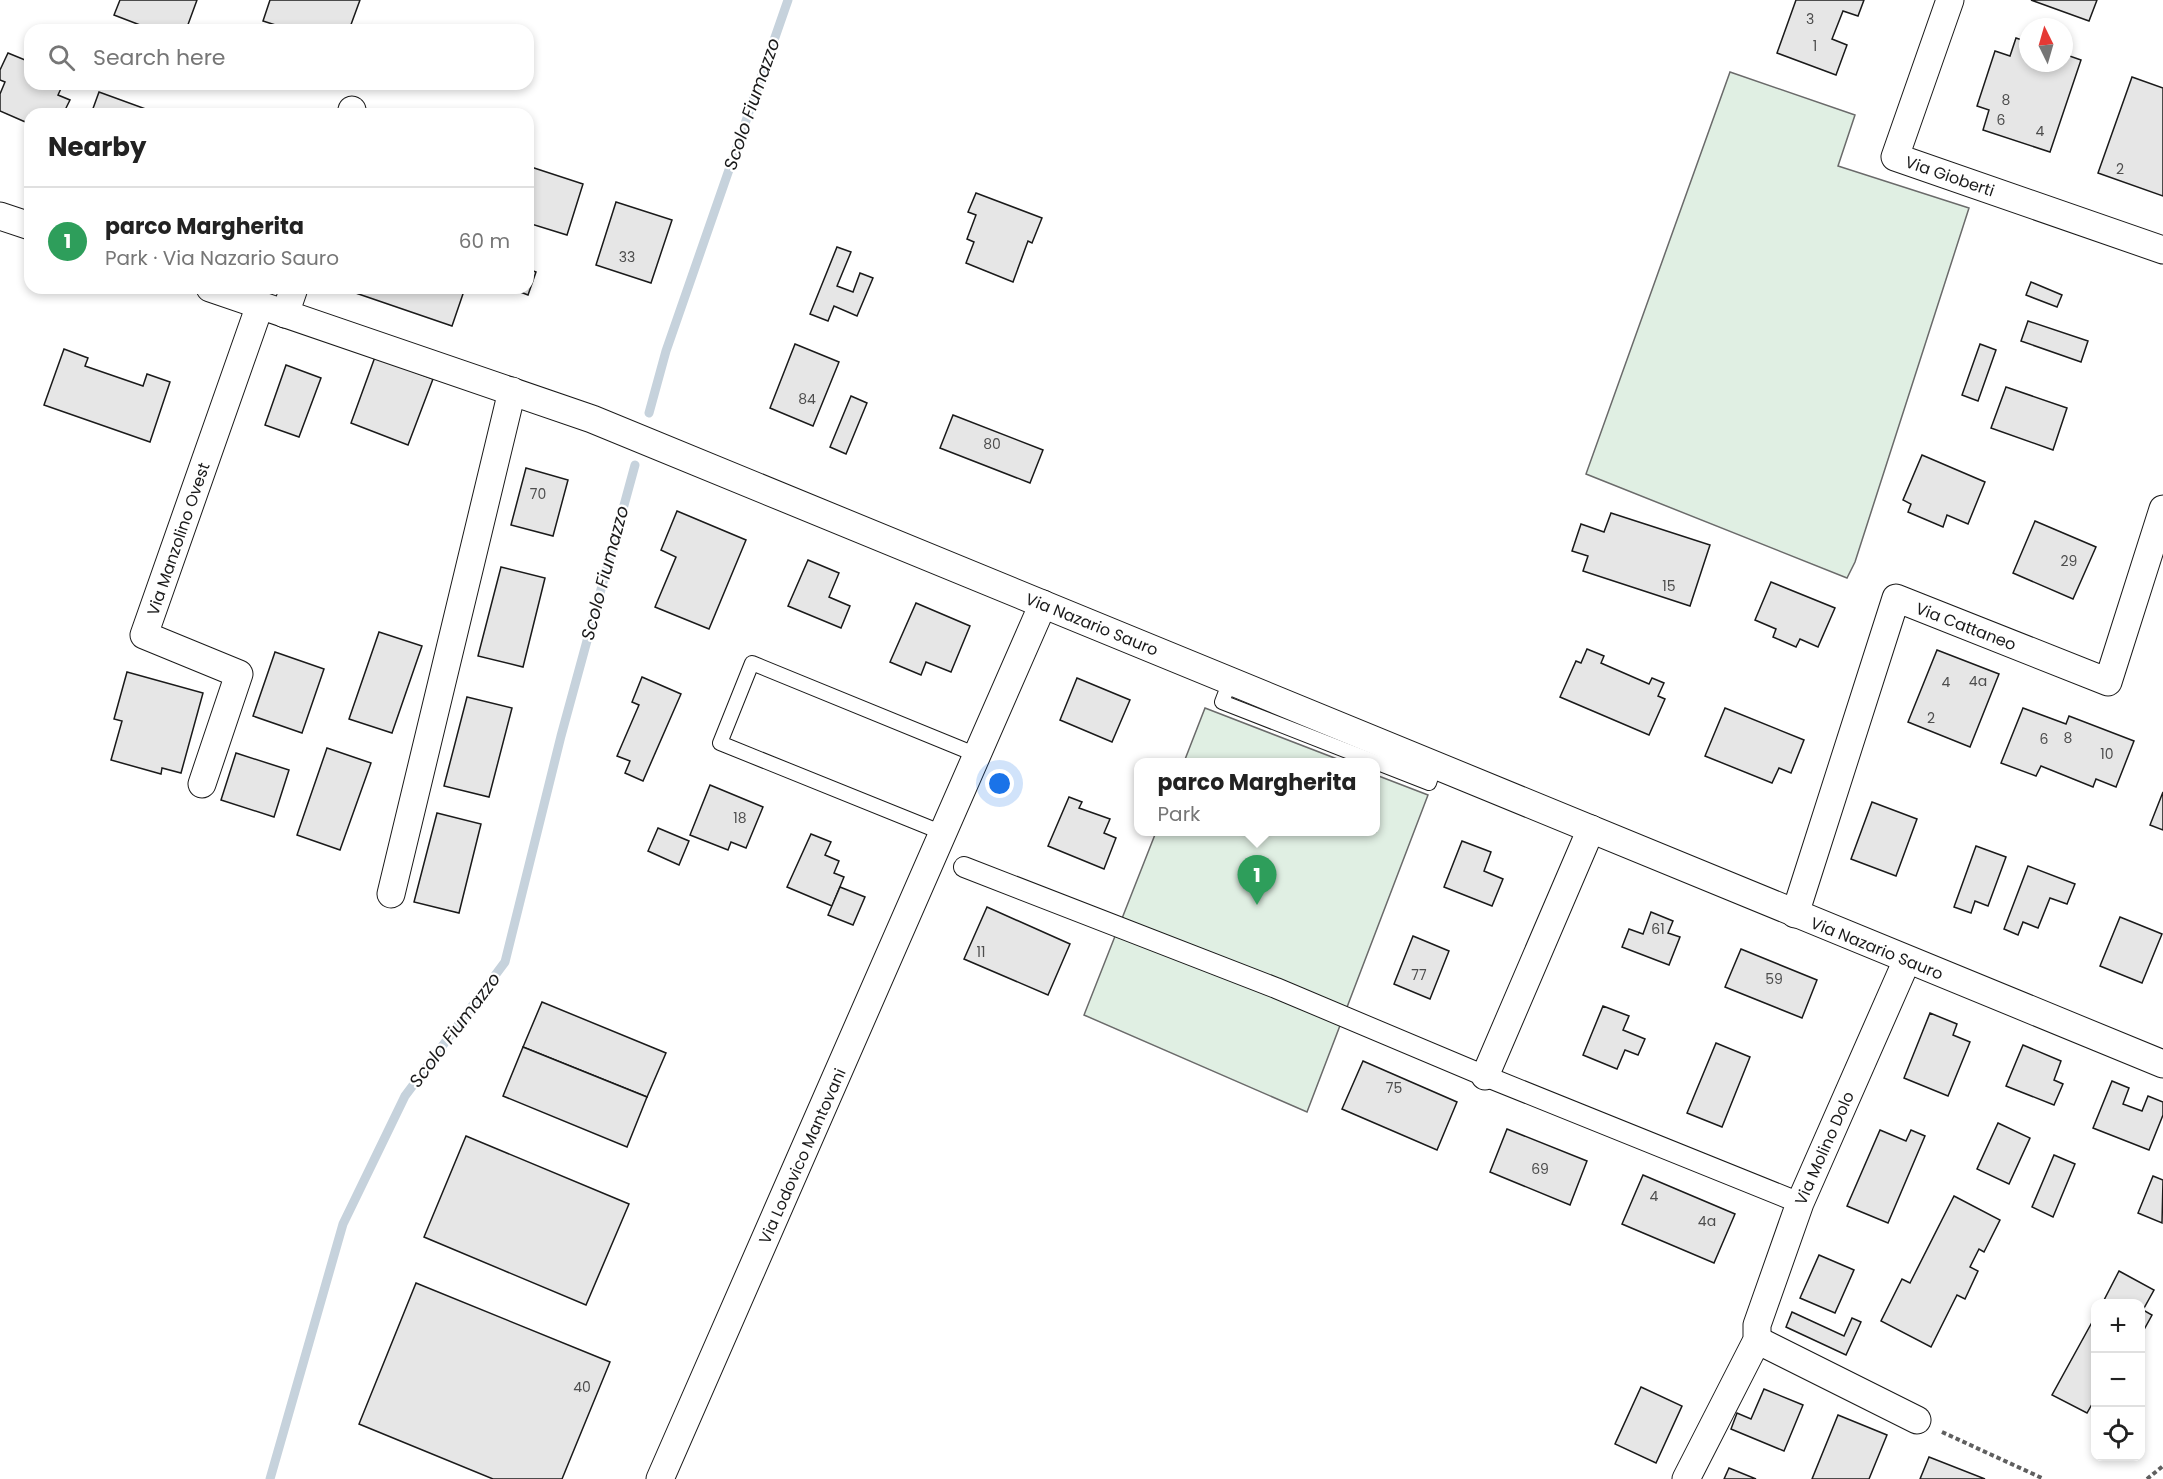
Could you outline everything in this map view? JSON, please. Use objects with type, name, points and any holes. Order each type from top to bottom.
[{"type":"street","name":"Via Gioberti","points":[[1950,0],[1895,157],[2163,250]]},
{"type":"street","points":[[0,216],[24,224]]},
{"type":"street","points":[[228,294],[512,392],[391,894]]},
{"type":"street","points":[[285,314],[292,294]]},
{"type":"street","name":"Via Manzolino Ovest","points":[[202,784],[239,674],[144,635],[260,305]]},
{"type":"street","name":"Via Nazario Sauro","points":[[512,392],[592,419],[1795,915],[2163,1064]]},
{"type":"street","name":"Via Cattaneo","points":[[1795,915],[1896,598],[2108,682],[2163,509]]},
{"type":"street","name":"Via Lodovico Mantovani","points":[[660,1479],[1043,604]]},
{"type":"street","points":[[1485,1076],[1591,830]]},
{"type":"street","points":[[964,867],[1276,988],[1485,1076],[1800,1203]]},
{"type":"street","name":"Via Molino Dolo","points":[[1686,1479],[1757,1340],[1757,1326],[1800,1203],[1907,960]]},
{"type":"street","points":[[1757,1340],[1917,1420]]},
{"type":"lane","points":[[943,833],[720,743],[752,663],[977,755]]},
{"type":"path","points":[[2147,1479],[2163,1466]]},
{"type":"green space","points":[[1730,72],[1855,115],[1838,166],[1969,208],[1855,562],[1847,578],[1586,474]]},
{"type":"green space","points":[[1205,708],[1335,758],[1186,758]]},
{"type":"green space","points":[[1380,777],[1428,795],[1307,1112],[1084,1015],[1154,836],[1380,836]]},
{"type":"building","points":[[120,0],[197,0],[188,24],[137,24],[114,15]]},
{"type":"building","points":[[270,0],[360,0],[351,24],[272,24],[263,21]]},
{"type":"building","points":[[1796,0],[1864,0],[1858,16],[1843,11],[1832,39],[1847,45],[1836,75],[1777,53]]},
{"type":"building","points":[[2031,0],[2097,0],[2089,21]]},
{"type":"building","points":[[2016,38],[2019,39],[2019,72],[2073,72],[2073,57],[2081,60],[2050,152],[1983,130],[1989,110],[1977,106],[1995,51],[2010,56]]},
{"type":"building","points":[[8,53],[24,60],[24,90],[60,90],[58,95],[70,100],[66,108],[24,108],[24,121],[0,111],[0,94],[5,82],[0,80],[0,70]]},
{"type":"building","points":[[2132,77],[2163,88],[2163,196],[2098,173]]},
{"type":"building","points":[[99,92],[143,108],[93,108]]},
{"type":"building","points":[[534,168],[583,184],[567,235],[534,225]]},
{"type":"building","points":[[976,193],[1042,218],[1032,243],[1028,241],[1013,282],[966,263],[974,242],[967,239],[976,215],[968,212]]},
{"type":"building","points":[[616,202],[672,220],[651,283],[596,265]]},
{"type":"building","points":[[837,247],[851,252],[837,286],[853,292],[860,273],[873,278],[857,316],[834,306],[828,321],[810,314]]},
{"type":"building","points":[[2031,282],[2062,295],[2057,307],[2026,295]]},
{"type":"building","points":[[359,294],[463,294],[452,326]]},
{"type":"building","points":[[2028,321],[2088,341],[2081,362],[2021,341]]},
{"type":"building","points":[[795,344],[839,362],[813,426],[770,408]]},
{"type":"building","points":[[1980,344],[1996,350],[1978,401],[1962,395]]},
{"type":"building","points":[[64,349],[88,358],[85,366],[143,386],[147,374],[170,382],[150,442],[44,405]]},
{"type":"building","points":[[375,357],[433,379],[408,445],[351,423]]},
{"type":"building","points":[[286,365],[321,378],[299,437],[265,425]]},
{"type":"building","points":[[2006,387],[2067,408],[2053,450],[1991,428]]},
{"type":"building","points":[[851,396],[867,403],[846,454],[830,447]]},
{"type":"building","points":[[953,415],[1043,450],[1030,483],[940,448]]},
{"type":"building","points":[[1922,455],[1985,482],[1968,524],[1947,515],[1943,527],[1908,512],[1911,504],[1903,500]]},
{"type":"building","points":[[526,468],[568,480],[553,536],[511,525]]},
{"type":"building","points":[[677,511],[746,540],[709,629],[655,607],[676,557],[661,550]]},
{"type":"building","points":[[1611,513],[1710,545],[1690,606],[1583,571],[1588,556],[1572,551],[1581,524],[1604,532]]},
{"type":"building","points":[[2035,521],[2096,547],[2073,599],[2013,573]]},
{"type":"building","points":[[808,560],[839,573],[829,597],[850,606],[841,628],[788,606]]},
{"type":"building","points":[[501,567],[545,578],[523,667],[478,656]]},
{"type":"building","points":[[1771,582],[1835,608],[1818,647],[1800,639],[1796,647],[1773,637],[1776,629],[1755,620]]},
{"type":"building","points":[[916,603],[970,626],[951,672],[926,662],[921,675],[890,662]]},
{"type":"building","points":[[379,632],[422,646],[392,733],[349,719]]},
{"type":"building","points":[[1587,649],[1604,656],[1601,663],[1649,684],[1652,678],[1664,683],[1658,696],[1665,699],[1649,735],[1560,697],[1576,661],[1581,663]]},
{"type":"building","points":[[1937,650],[1999,674],[1970,747],[1908,722]]},
{"type":"building","points":[[275,652],[324,669],[302,733],[253,716]]},
{"type":"building","points":[[127,672],[203,693],[181,773],[162,768],[161,774],[111,760],[122,721],[114,719]]},
{"type":"building","points":[[642,677],[681,694],[643,781],[625,773],[630,761],[617,756],[639,705],[632,702]]},
{"type":"building","points":[[1077,678],[1130,700],[1112,742],[1060,720]]},
{"type":"building","points":[[467,697],[512,708],[489,797],[444,786]]},
{"type":"building","points":[[1725,708],[1804,740],[1791,773],[1779,768],[1772,783],[1705,756]]},
{"type":"building","points":[[2023,708],[2066,724],[2069,716],[2134,741],[2116,787],[2096,779],[2093,787],[2041,766],[2036,776],[2001,763]]},
{"type":"building","points":[[327,748],[371,763],[340,850],[297,835]]},
{"type":"building","points":[[236,753],[289,770],[274,817],[221,800]]},
{"type":"building","points":[[710,785],[763,807],[746,848],[731,842],[728,850],[690,835]]},
{"type":"building","points":[[2163,792],[2163,830],[2150,825]]},
{"type":"building","points":[[1069,797],[1082,802],[1079,808],[1110,819],[1104,833],[1116,838],[1104,869],[1048,846]]},
{"type":"building","points":[[1872,802],[1917,819],[1896,876],[1851,859]]},
{"type":"building","points":[[437,813],[481,824],[459,913],[414,902]]},
{"type":"building","points":[[658,828],[689,841],[679,865],[648,851]]},
{"type":"building","points":[[811,834],[831,842],[825,855],[839,861],[834,873],[844,877],[832,906],[787,887]]},
{"type":"building","points":[[1462,841],[1491,852],[1484,871],[1503,879],[1492,906],[1444,887]]},
{"type":"building","points":[[1976,846],[2006,857],[1988,906],[1975,901],[1971,913],[1954,907]]},
{"type":"building","points":[[2028,866],[2075,884],[2067,904],[2050,898],[2038,928],[2023,922],[2018,935],[2004,929]]},
{"type":"building","points":[[840,887],[865,897],[853,925],[828,915]]},
{"type":"building","points":[[987,907],[1070,944],[1048,995],[964,959]]},
{"type":"building","points":[[1651,912],[1673,921],[1668,933],[1680,937],[1669,965],[1622,947],[1629,929],[1643,934]]},
{"type":"building","points":[[2120,917],[2162,934],[2142,983],[2100,966]]},
{"type":"building","points":[[1413,936],[1449,951],[1430,999],[1394,984]]},
{"type":"building","points":[[1741,949],[1817,980],[1802,1018],[1725,987]]},
{"type":"building","points":[[542,1002],[666,1053],[647,1097],[523,1047]]},
{"type":"building","points":[[1603,1006],[1629,1016],[1623,1030],[1645,1039],[1638,1055],[1625,1050],[1617,1069],[1583,1055]]},
{"type":"building","points":[[1930,1013],[1957,1024],[1953,1035],[1970,1042],[1948,1096],[1904,1078]]},
{"type":"building","points":[[1716,1043],[1750,1057],[1722,1127],[1687,1113]]},
{"type":"building","points":[[2023,1045],[2061,1061],[2054,1080],[2063,1084],[2054,1105],[2006,1086]]},
{"type":"building","points":[[523,1047],[647,1097],[627,1147],[503,1096]]},
{"type":"building","points":[[1363,1061],[1457,1102],[1437,1150],[1342,1109]]},
{"type":"building","points":[[2112,1081],[2129,1088],[2123,1104],[2142,1111],[2148,1096],[2163,1102],[2163,1115],[2149,1150],[2093,1128]]},
{"type":"building","points":[[1998,1123],[2030,1138],[2009,1184],[1977,1169]]},
{"type":"building","points":[[1507,1129],[1587,1161],[1570,1205],[1490,1172]]},
{"type":"building","points":[[1880,1130],[1906,1141],[1911,1130],[1925,1136],[1888,1223],[1847,1206]]},
{"type":"building","points":[[466,1136],[629,1204],[586,1305],[424,1237]]},
{"type":"building","points":[[2054,1155],[2075,1164],[2053,1217],[2032,1207]]},
{"type":"building","points":[[1643,1175],[1735,1214],[1714,1263],[1622,1224]]},
{"type":"building","points":[[2153,1176],[2163,1180],[2162,1223],[2138,1213]]},
{"type":"building","points":[[1954,1196],[2000,1220],[1984,1252],[1979,1249],[1970,1267],[1978,1271],[1965,1299],[1957,1295],[1931,1347],[1881,1321],[1902,1279],[1910,1283]]},
{"type":"building","points":[[1819,1255],[1854,1270],[1835,1313],[1800,1298]]},
{"type":"building","points":[[2119,1271],[2154,1290],[2145,1306],[2145,1299],[2105,1299]]},
{"type":"building","points":[[416,1283],[610,1362],[562,1479],[493,1479],[359,1424]]},
{"type":"building","points":[[2145,1311],[2152,1315],[2145,1328]]},
{"type":"building","points":[[1792,1312],[1844,1336],[1852,1318],[1861,1322],[1846,1355],[1786,1327]]},
{"type":"building","points":[[2091,1324],[2091,1406],[2087,1413],[2052,1395]]},
{"type":"building","points":[[1641,1387],[1682,1406],[1656,1463],[1615,1444]]},
{"type":"building","points":[[1764,1389],[1803,1405],[1784,1451],[1731,1429],[1737,1413],[1751,1419]]},
{"type":"building","points":[[1838,1415],[1887,1435],[1869,1479],[1812,1479]]},
{"type":"building","points":[[1929,1457],[1985,1479],[1920,1479]]},
{"type":"building","points":[[1729,1468],[1756,1479],[1724,1479]]},
{"type":"waterway","name":"Scolo Fiumazzo","points":[[649,413],[666,351],[788,0]]},
{"type":"waterway","name":"Scolo Fiumazzo","points":[[270,1479],[343,1224],[405,1096],[505,962],[561,736],[635,465]]},
{"type":"place","name":"parco Margherita","points":[[1257,905]]}]
